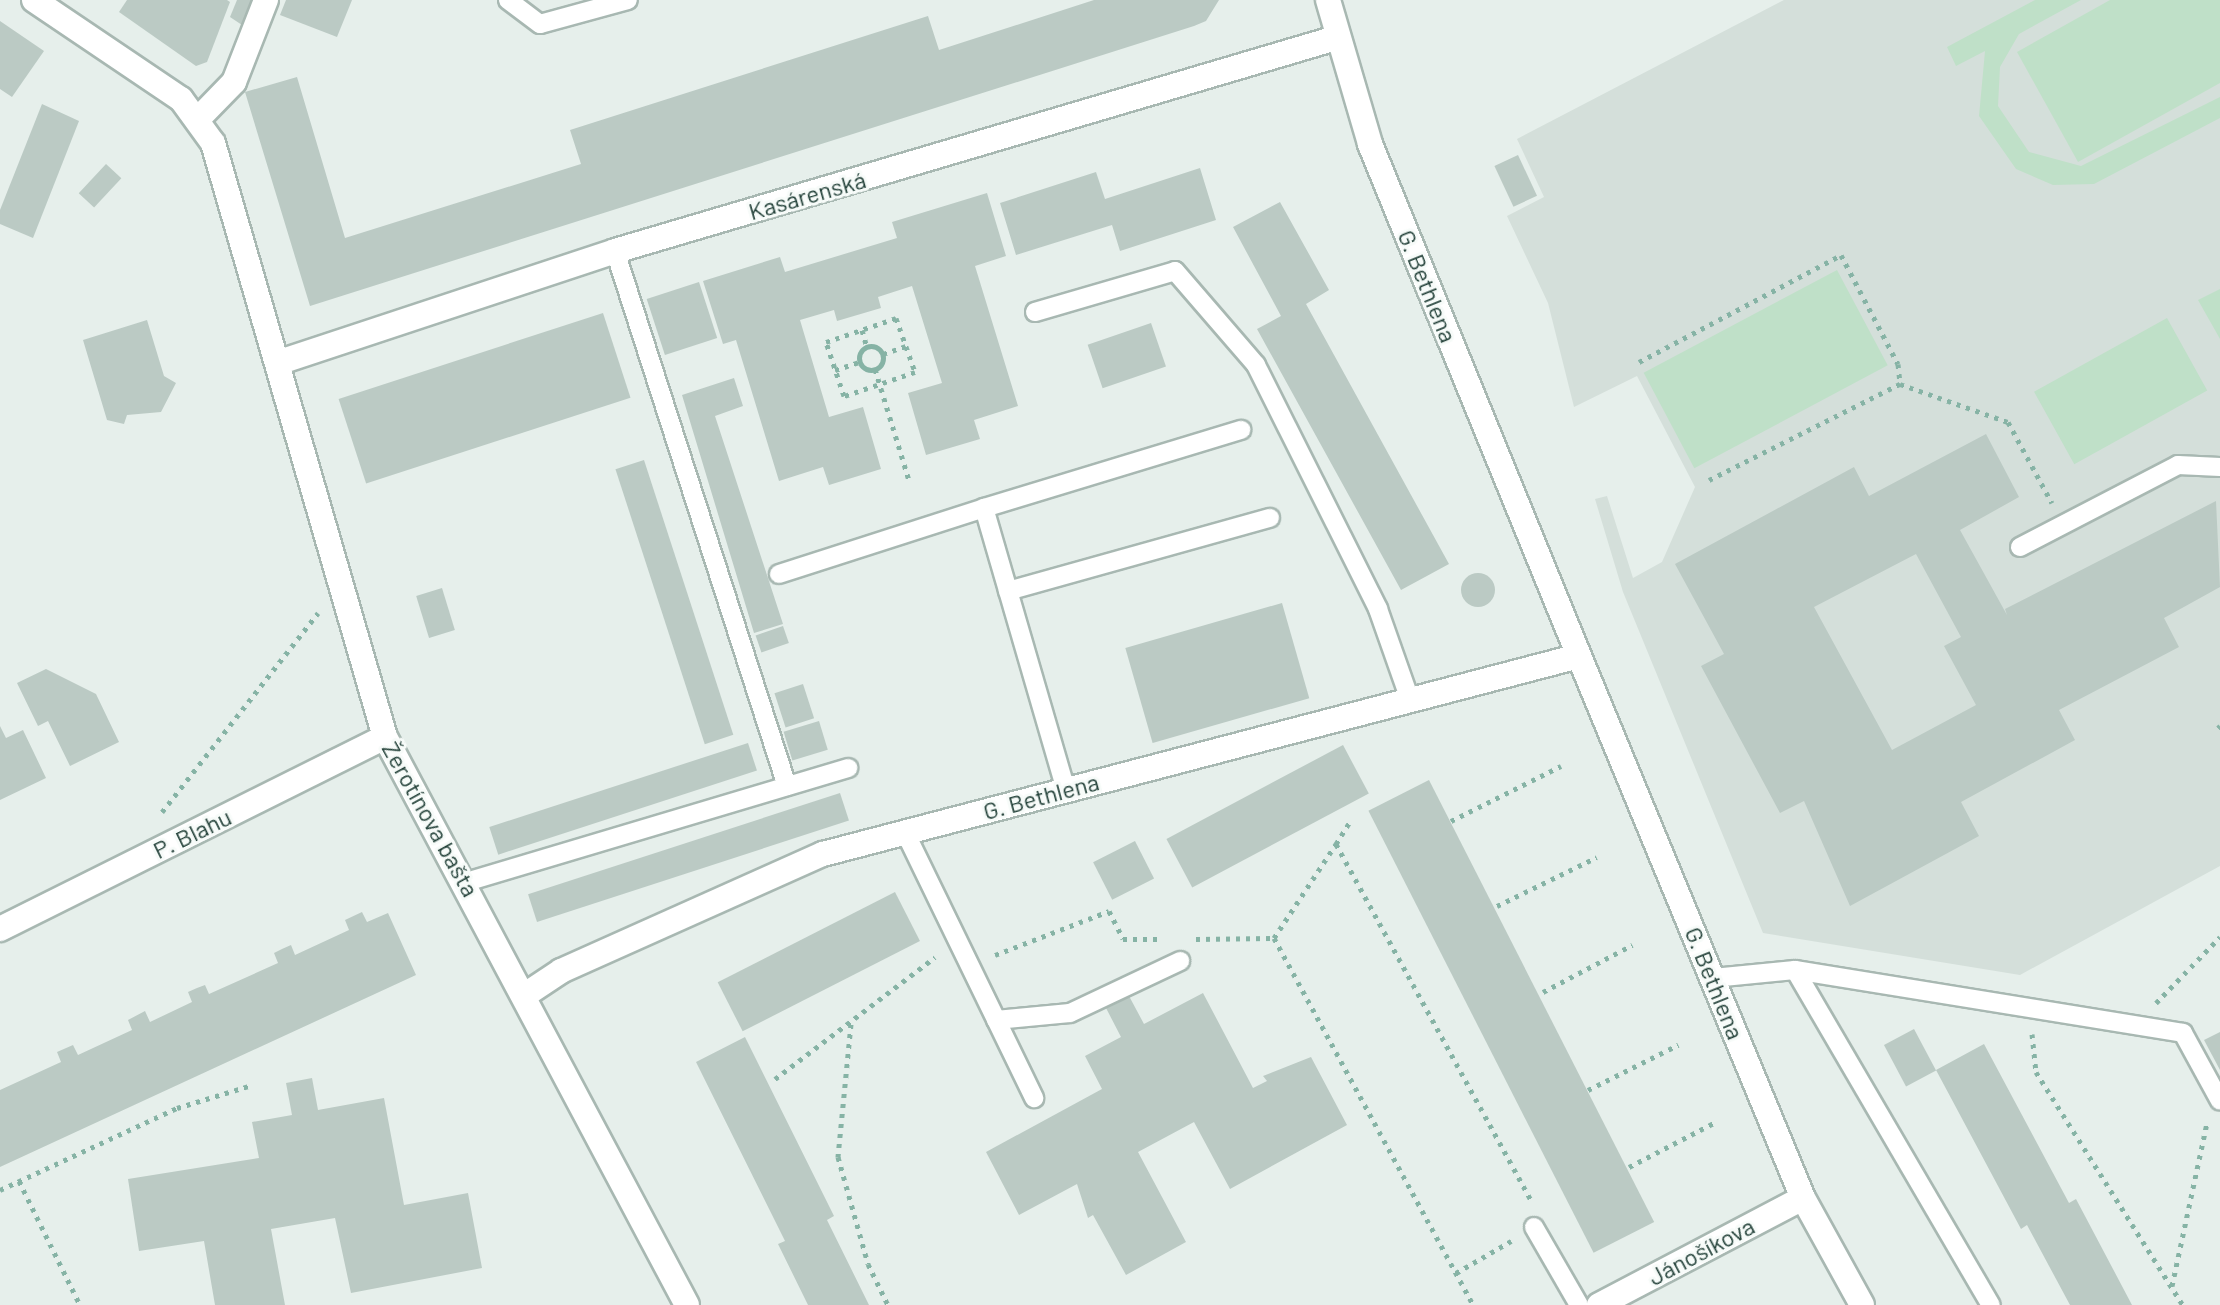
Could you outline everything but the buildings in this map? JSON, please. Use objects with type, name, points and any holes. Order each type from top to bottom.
[{"type":"street","points":[[34,0],[199,118],[234,82],[266,0]]},
{"type":"street","name":"G. Bethlena","points":[[1328,0],[1336,38],[1370,144],[1579,656],[1803,1198],[1862,1305]]},
{"type":"street","name":"Kasárenská","points":[[280,362],[615,251],[1336,38]]},
{"type":"street","name":"Žerotínova bašta","points":[[199,118],[280,362],[385,737],[466,882],[687,1305]]},
{"type":"street","name":"G. Bethlena","points":[[525,995],[561,971],[823,854],[1579,656]]},
{"type":"street","name":"P. Blahu","points":[[0,929],[385,737]]},
{"type":"street","name":"Jánošíkova","points":[[1599,1305],[1803,1198]]},
{"type":"lane","points":[[508,0],[540,24],[628,0]]},
{"type":"lane","points":[[615,251],[787,786]]},
{"type":"lane","points":[[1035,312],[1175,271],[1256,365],[1378,609],[1410,700]]},
{"type":"lane","points":[[779,574],[1241,430]]},
{"type":"lane","points":[[2020,547],[2178,465],[2220,467]]},
{"type":"lane","points":[[984,508],[1066,790]]},
{"type":"lane","points":[[1008,591],[1270,518]]},
{"type":"lane","points":[[466,882],[848,768]]},
{"type":"lane","points":[[905,832],[1034,1098]]},
{"type":"lane","points":[[996,1020],[1070,1013],[1180,961]]},
{"type":"lane","points":[[1795,970],[1991,1305]]},
{"type":"lane","points":[[1713,978],[1795,970],[2029,1005],[2183,1033],[2214,1108]]},
{"type":"lane","points":[[1534,1227],[1579,1305]]},
{"type":"path","points":[[1639,362],[1841,255],[1898,364],[1900,384]]},
{"type":"path","points":[[896,318],[915,372],[844,396],[826,342],[862,330],[896,318]]},
{"type":"path","points":[[860,362],[867,347],[862,330]]},
{"type":"path","points":[[906,346],[883,354],[875,369],[909,480]]},
{"type":"path","points":[[867,347],[883,354]]},
{"type":"path","points":[[835,370],[860,362],[875,369]]},
{"type":"path","points":[[1709,480],[1900,384],[2008,422],[2064,525]]},
{"type":"path","points":[[154,822],[327,598]]},
{"type":"path","points":[[1451,821],[1561,766]]},
{"type":"path","points":[[1274,938],[1349,823]]},
{"type":"path","points":[[1336,844],[1543,1222],[1456,1273]]},
{"type":"path","points":[[1497,906],[1597,857]]},
{"type":"path","points":[[969,965],[1109,911],[1123,939],[1168,939]]},
{"type":"path","points":[[2139,1024],[2220,937]]},
{"type":"path","points":[[1183,939],[1274,938]]},
{"type":"path","points":[[1274,938],[1473,1305]]},
{"type":"path","points":[[1543,992],[1632,945]]},
{"type":"path","points":[[775,1079],[851,1024],[946,948]]},
{"type":"path","points":[[2029,1005],[2036,1072],[2183,1305]]},
{"type":"path","points":[[851,1024],[838,1157],[868,1264],[888,1305]]},
{"type":"path","points":[[1588,1090],[1678,1045]]},
{"type":"path","points":[[0,1190],[177,1108],[252,1085]]},
{"type":"path","points":[[2172,1287],[2214,1108]]},
{"type":"path","points":[[1629,1167],[1714,1123]]},
{"type":"path","points":[[19,1181],[80,1305]]},
{"type":"shaded area","points":[[1784,0],[2220,0],[2220,866],[2020,975],[1763,933],[1623,592],[1595,499],[1607,496],[1633,578],[1662,562],[1695,487],[1637,376],[1574,407],[1548,303],[1507,216],[1544,197],[1517,139]]},
{"type":"green space","points":[[2035,0],[2081,0],[2019,34],[2000,67],[1998,106],[2029,152],[2081,166],[2220,97],[2220,118],[2094,184],[2053,185],[2016,169],[1979,116],[1985,51],[1956,66],[1947,47]]},
{"type":"green space","points":[[2110,0],[2220,0],[2220,83],[2078,162],[2017,52]]},
{"type":"green space","points":[[1837,270],[1888,365],[1694,468],[1644,373]]},
{"type":"green space","points":[[2220,289],[2220,339],[2198,300]]},
{"type":"green space","points":[[2167,318],[2207,391],[2074,464],[2034,392]]}]
